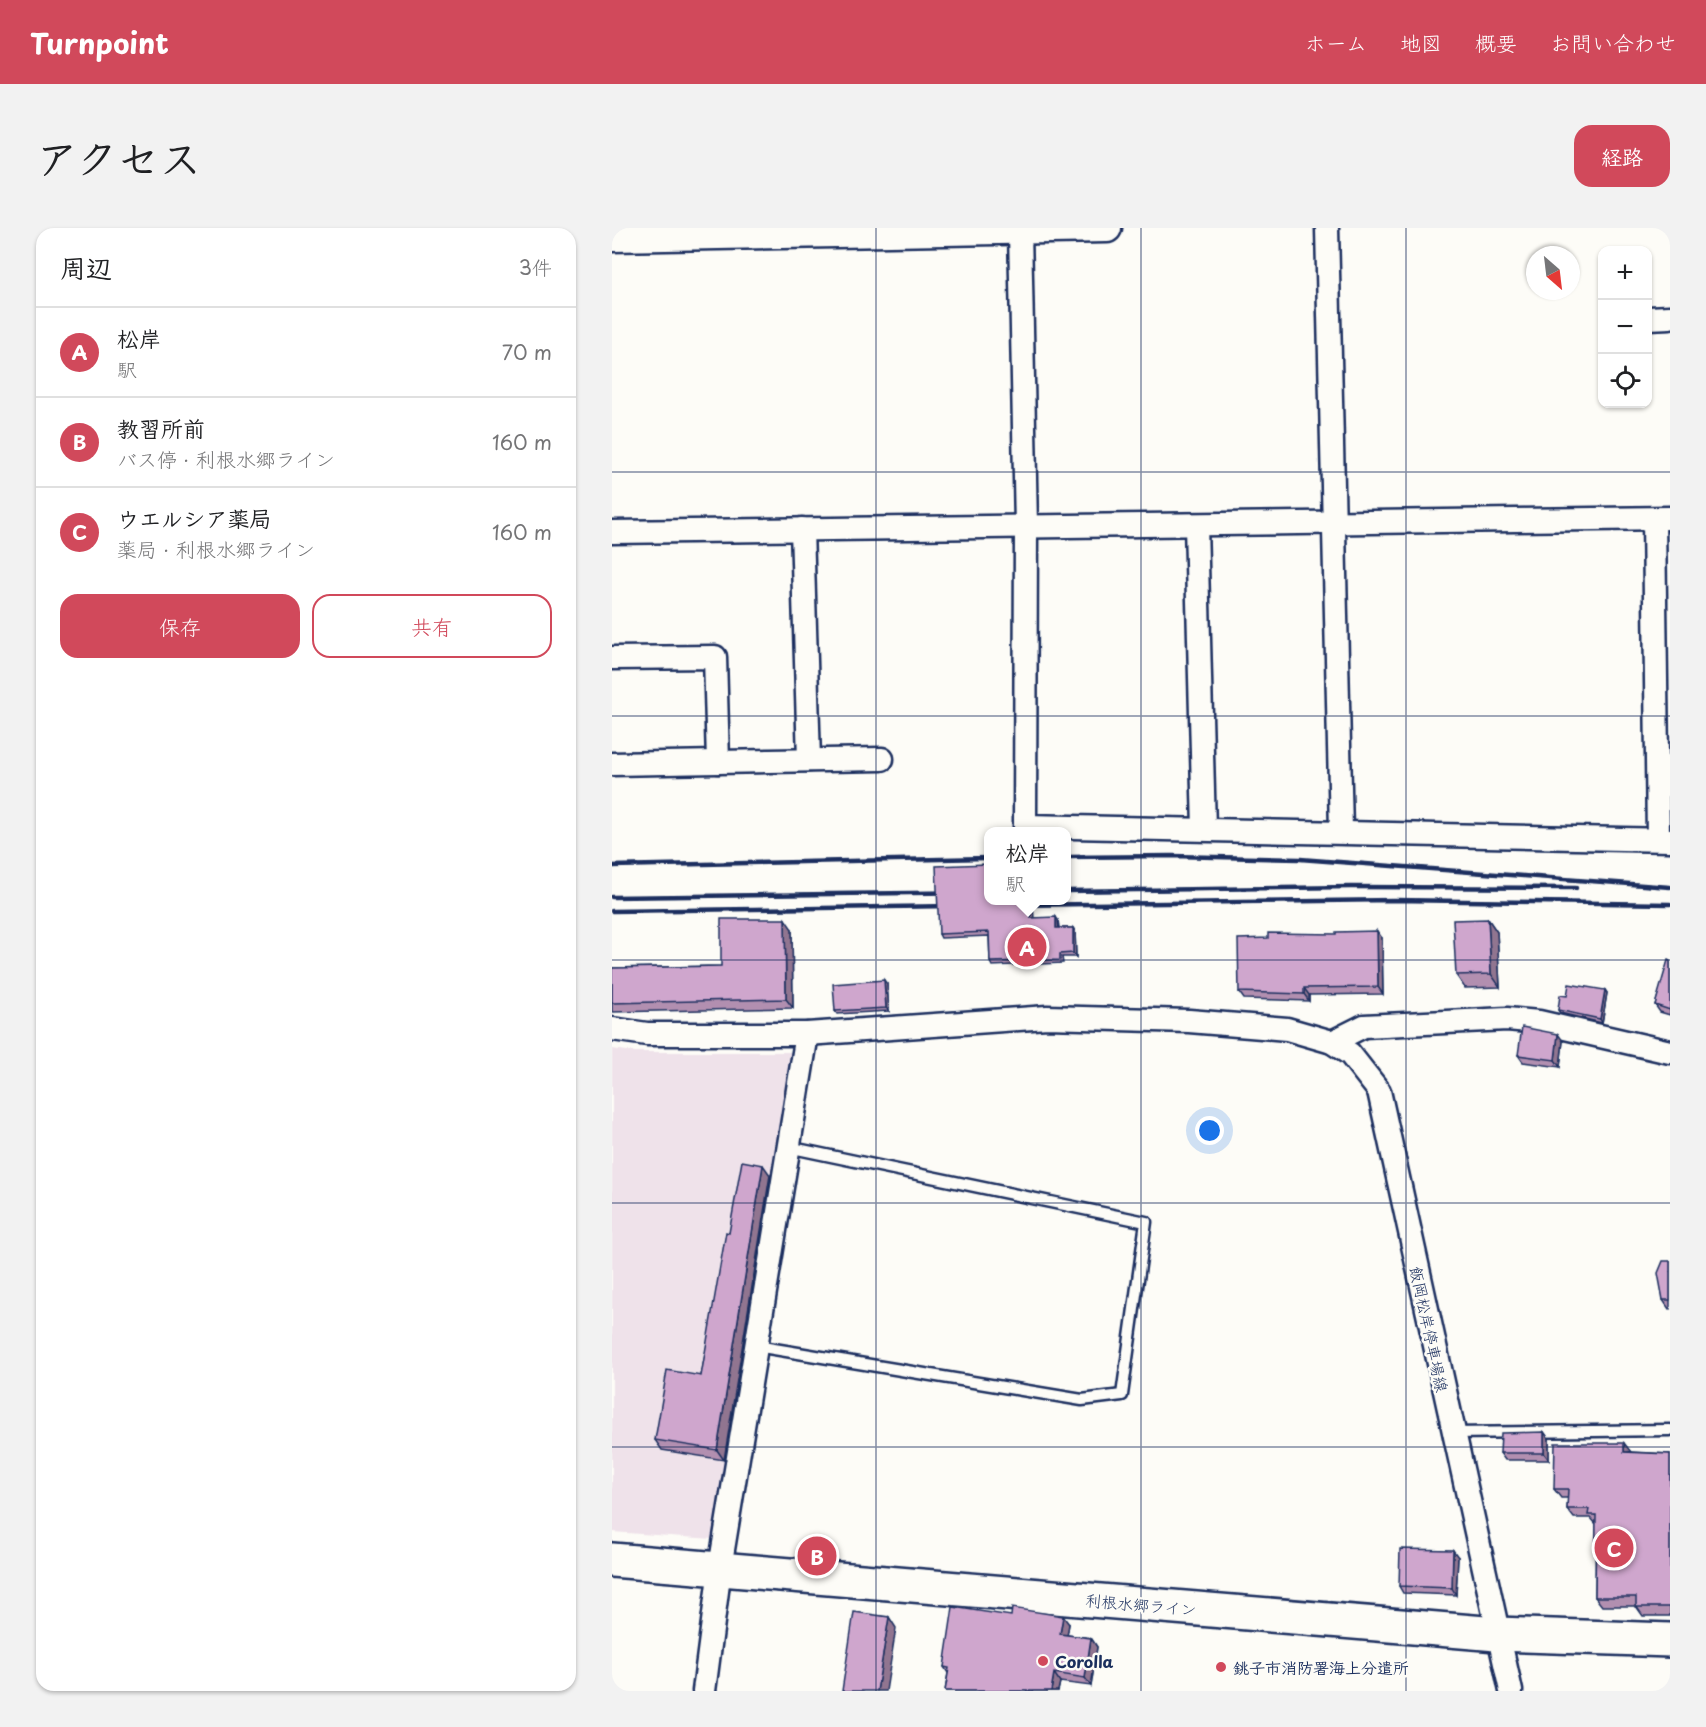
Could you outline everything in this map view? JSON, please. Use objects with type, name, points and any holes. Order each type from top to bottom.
[{"type":"highway","name":"利根水郷ライン","points":[[612,1560],[1497,1634],[1670,1640]]},
{"type":"street","points":[[612,237],[1107,228]]},
{"type":"street","points":[[1327,228],[1341,831]]},
{"type":"street","points":[[612,532],[1026,526],[1196,525],[1662,518],[1664,839],[1025,825],[1026,526],[1020,230]]},
{"type":"street","points":[[1652,318],[1670,317]]},
{"type":"street","points":[[1196,525],[1204,829]]},
{"type":"street","points":[[802,529],[808,760]]},
{"type":"street","points":[[612,658],[716,657],[718,762]]},
{"type":"street","points":[[612,764],[882,759]]},
{"type":"street","points":[[612,1029],[647,1034],[807,1034],[1047,1017],[1189,1021],[1287,1029],[1332,1042],[1364,1026],[1507,1019],[1539,1022],[1670,1052]]},
{"type":"street","points":[[704,1691],[720,1568],[807,1034]]},
{"type":"street","name":"飯岡松岸停車場線","points":[[1332,1042],[1350,1054],[1379,1091],[1452,1433],[1511,1691]]},
{"type":"lane","points":[[756,1346],[1082,1400],[1122,1395],[1146,1222],[788,1147]]},
{"type":"lane","points":[[1452,1433],[1670,1430]]},
{"type":"shaded area","points":[[612,1049],[635,1052],[795,1052],[713,1539],[612,1532]]},
{"type":"building","points":[[984,864],[984,905],[1030,905],[1031,918],[1056,917],[1056,928],[1073,928],[1073,953],[1060,954],[1060,960],[990,962],[989,932],[939,934],[936,866]]},
{"type":"building","points":[[721,919],[785,919],[786,999],[612,1003],[612,968],[721,966]]},
{"type":"building","points":[[1488,919],[1491,974],[1456,975],[1453,920]]},
{"type":"building","points":[[1377,931],[1378,987],[1304,988],[1304,994],[1239,992],[1238,939],[1268,938],[1268,933],[1336,934],[1336,932]]},
{"type":"building","points":[[1668,960],[1670,961],[1670,1010],[1655,1005]]},
{"type":"building","points":[[884,980],[886,1008],[835,1011],[833,984]]},
{"type":"building","points":[[1569,984],[1605,990],[1600,1019],[1558,1010],[1560,995],[1567,996]]},
{"type":"building","points":[[1522,1027],[1558,1034],[1555,1060],[1518,1055]]},
{"type":"building","points":[[742,1161],[763,1165],[717,1450],[655,1440],[667,1370],[701,1376],[726,1232],[729,1233]]},
{"type":"building","points":[[1663,1261],[1670,1261],[1670,1300],[1663,1300],[1658,1273]]},
{"type":"building","points":[[1544,1432],[1544,1453],[1500,1453],[1501,1433]]},
{"type":"building","points":[[1555,1443],[1624,1443],[1624,1452],[1670,1454],[1670,1607],[1636,1607],[1636,1597],[1595,1597],[1596,1515],[1588,1515],[1589,1509],[1567,1509],[1568,1489],[1554,1489]]},
{"type":"building","points":[[1400,1549],[1453,1550],[1452,1588],[1399,1586]]},
{"type":"building","points":[[953,1607],[1011,1616],[1012,1608],[1063,1616],[1060,1634],[1091,1638],[1085,1678],[1054,1673],[1051,1691],[945,1691],[949,1668],[944,1667]]},
{"type":"building","points":[[854,1612],[889,1617],[877,1691],[842,1691]]},
{"type":"railway","points":[[1071,857],[1172,856],[1300,859],[1670,887]]},
{"type":"railway","points":[[612,866],[984,858]]},
{"type":"railway","points":[[1071,891],[1351,887],[1576,888]]},
{"type":"railway","points":[[612,897],[984,892]]},
{"type":"railway","points":[[1071,904],[1394,900],[1670,904]]},
{"type":"railway","points":[[612,911],[953,906]]},
{"type":"place","name":"松岸","points":[[1027,947]]},
{"type":"place","name":"ウエルシア薬局","points":[[1614,1548]]},
{"type":"place","name":"教習所前","points":[[817,1556]]},
{"type":"place","name":"Corolla","points":[[1043,1661]]},
{"type":"place","name":"銚子市消防署海上分遣所","points":[[1221,1667]]}]
